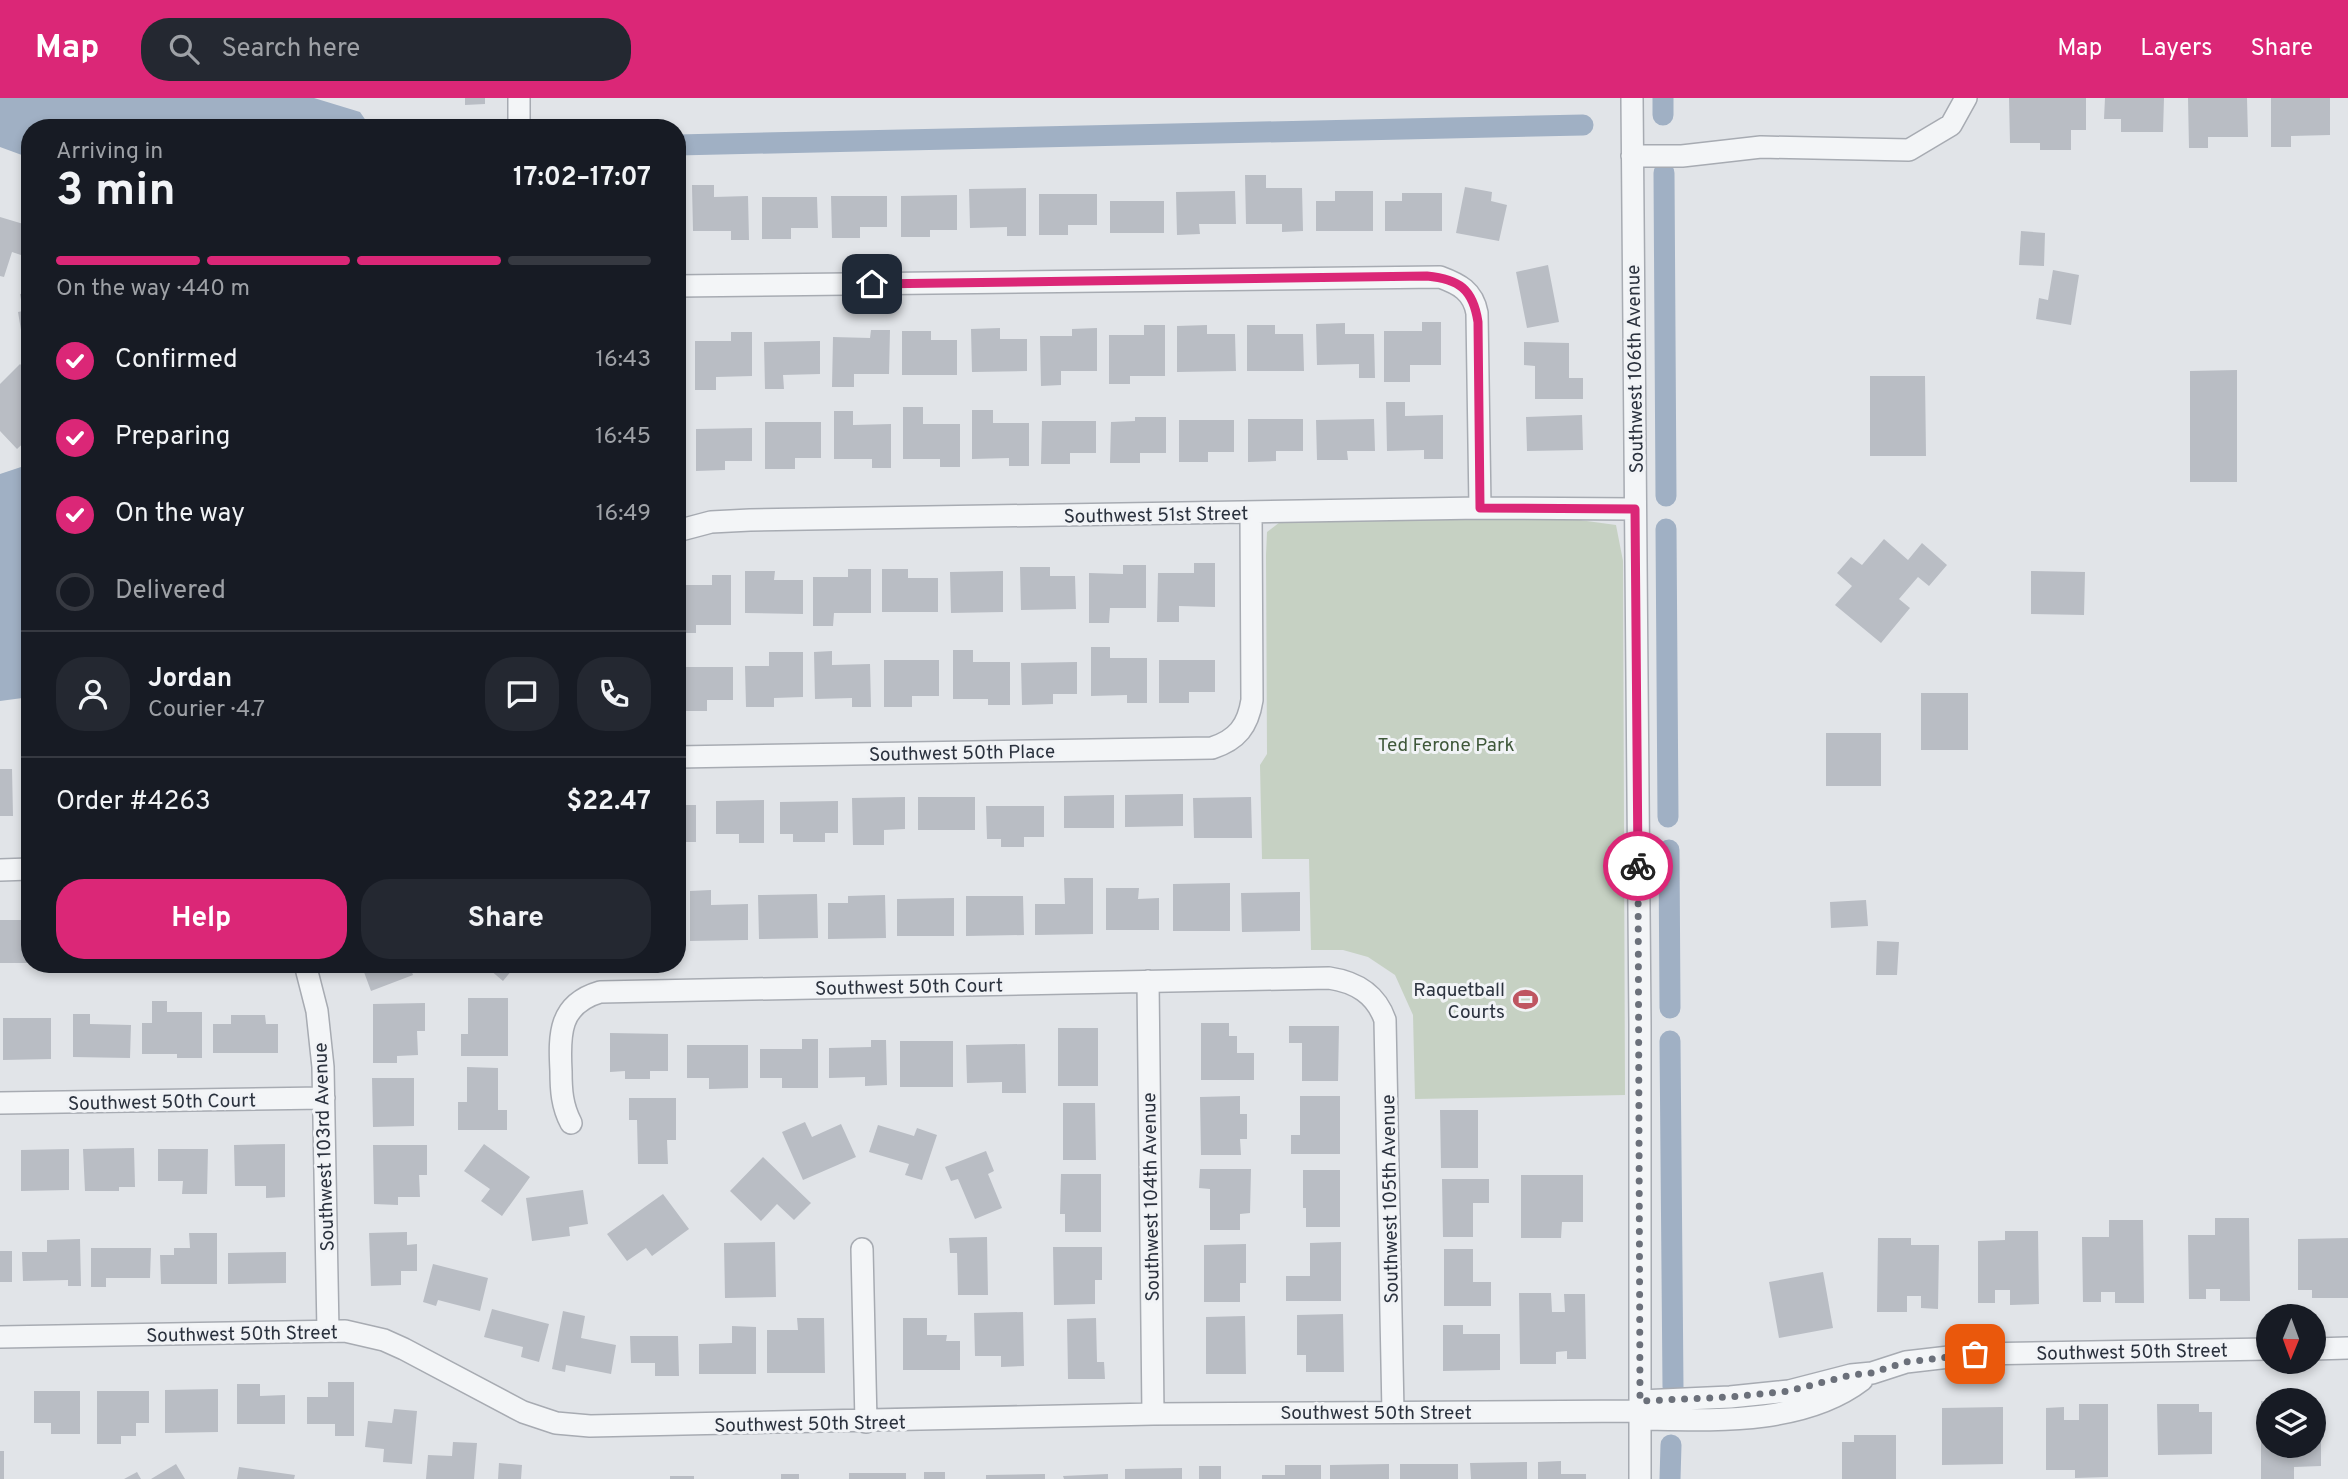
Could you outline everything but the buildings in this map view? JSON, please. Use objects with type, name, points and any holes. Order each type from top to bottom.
[{"type":"street","points":[[519,98],[519,119]]},
{"type":"street","name":"Southwest 106th Avenue","points":[[1632,98],[1640,1479]]},
{"type":"street","points":[[1632,156],[1682,156],[1761,147],[1909,150],[1951,125],[1966,98]]},
{"type":"street","points":[[686,286],[1440,277],[1463,287],[1476,305],[1480,508]]},
{"type":"street","name":"Southwest 51st Street","points":[[686,529],[711,522],[750,520],[1480,508],[1635,509]]},
{"type":"street","name":"Southwest 50th Place","points":[[686,757],[1212,748],[1224,744],[1241,731],[1247,722],[1252,700],[1251,512]]},
{"type":"street","points":[[0,870],[21,869]]},
{"type":"street","name":"Southwest 103rd Avenue","points":[[307,973],[317,1011],[324,1098],[328,1331]]},
{"type":"street","name":"Southwest 50th Court","points":[[571,1123],[564,1110],[562,1096],[560,1046],[563,1025],[576,1004],[587,996],[600,992],[1329,978],[1343,980],[1366,992]]},
{"type":"street","name":"Southwest 104th Avenue","points":[[1147,981],[1153,1414]]},
{"type":"street","name":"Southwest 105th Avenue","points":[[1366,992],[1381,1009],[1386,1033],[1393,1412]]},
{"type":"street","name":"Southwest 50th Court","points":[[0,1103],[324,1098]]},
{"type":"street","points":[[862,1249],[866,1422]]},
{"type":"street","name":"Southwest 50th Street","points":[[0,1337],[345,1331],[384,1340],[523,1412],[564,1424],[633,1426],[1153,1414],[1393,1412],[1640,1411],[1718,1420],[1762,1417],[1796,1410],[1831,1397],[1857,1384],[1871,1373],[1906,1362],[1975,1354],[2256,1349]]},
{"type":"street","points":[[2326,1349],[2348,1348]]},
{"type":"green space","name":"Ted Ferone Park","points":[[1284,519],[1572,519],[1616,525],[1623,561],[1625,1095],[1415,1099],[1413,1015],[1395,975],[1368,957],[1343,950],[1311,950],[1309,859],[1262,859],[1260,765],[1267,754],[1267,532]]},
{"type":"water","points":[[0,98],[314,98],[360,112],[365,119],[21,119],[21,155],[0,147]]},
{"type":"water","points":[[21,467],[21,698],[0,701],[0,474]]},
{"type":"waterway","points":[[1663,98],[1663,115]]},
{"type":"waterway","points":[[686,145],[1583,125]]},
{"type":"waterway","points":[[1664,173],[1666,496]]},
{"type":"waterway","points":[[1666,529],[1668,817]]},
{"type":"waterway","points":[[1669,850],[1670,1008]]},
{"type":"waterway","points":[[1670,1041],[1673,1387]]},
{"type":"waterway","points":[[1670,1479],[1671,1445]]},
{"type":"way so far","points":[[1638,866],[1640,1401],[1789,1391],[1851,1375],[1871,1373],[1906,1362],[1938,1356],[1975,1354]]},
{"type":"place","name":"Raquetball Courts","points":[[1525,1000]]},
{"type":"route","points":[[872,284],[1427,276],[1440,277],[1463,287],[1476,305],[1478,322],[1480,508],[1635,509],[1638,866]]}]
